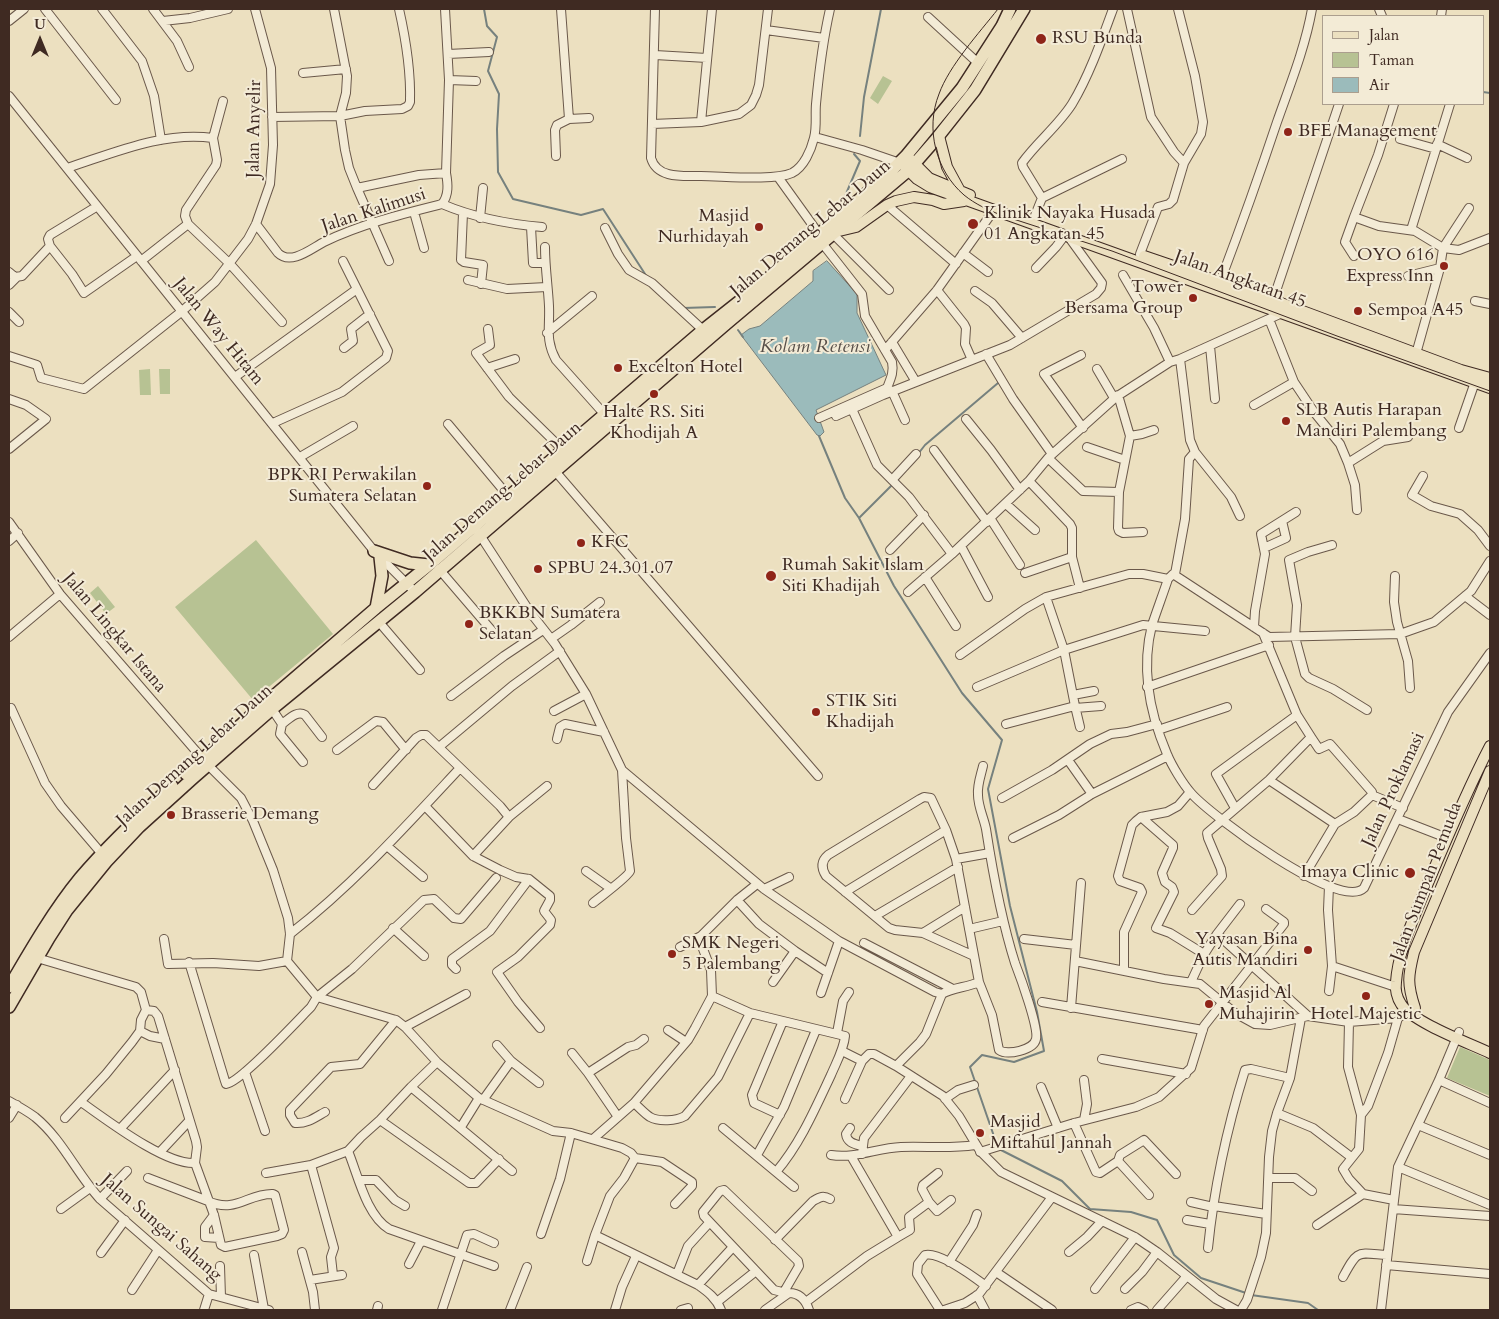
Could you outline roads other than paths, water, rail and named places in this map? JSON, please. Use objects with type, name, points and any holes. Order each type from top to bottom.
[{"type":"highway","name":"Jalan Demang Lebar Daun","points":[[9,987],[65,899],[80,879],[128,827],[205,762],[379,622],[411,587],[477,530],[555,471],[703,330],[820,238],[834,232],[908,163],[959,92],[1002,26],[1010,9]]},
{"type":"highway","name":"Jalan Demang Lebar Daun","points":[[477,530],[509,497],[563,450],[608,419],[939,136],[975,90],[1024,9]]},
{"type":"highway","points":[[376,608],[382,576],[377,554],[434,567]]},
{"type":"highway","name":"Jalan Demang Lebar Daun","points":[[9,1007],[68,910],[106,862],[139,827],[205,762],[376,608],[411,587]]},
{"type":"main road","points":[[939,136],[947,167],[960,191]]},
{"type":"main road","name":"Jalan Angkatan 45","points":[[908,163],[929,178],[960,191],[1273,300],[1416,354],[1490,378]]},
{"type":"main road","name":"Jalan Angkatan 45","points":[[908,163],[917,179],[930,187],[1490,388]]},
{"type":"main road","points":[[834,232],[856,226],[896,201],[914,197],[944,204],[967,201]]},
{"type":"main road","name":"Jalan Sumpah Pemuda","points":[[1411,1010],[1400,1002],[1396,987],[1401,954],[1447,838],[1490,746]]},
{"type":"main road","name":"Jalan Sumpah Pemuda","points":[[1411,1010],[1409,976],[1414,952],[1490,771]]},
{"type":"main road","points":[[1411,1010],[1436,1021],[1490,1053]]},
{"type":"main road","points":[[1458,1035],[1490,1046]]},
{"type":"street","points":[[9,21],[24,9]]},
{"type":"street","points":[[46,9],[116,100]]},
{"type":"street","points":[[102,9],[142,61],[154,96],[161,140]]},
{"type":"street","points":[[153,9],[183,52],[189,67]]},
{"type":"street","points":[[189,9],[190,18]]},
{"type":"street","points":[[163,21],[190,18],[228,9]]},
{"type":"street","name":"Jalan Anyelir","points":[[181,312],[215,282],[248,239],[256,224],[270,184],[273,157],[271,68],[255,9]]},
{"type":"street","points":[[334,9],[348,84],[340,116],[345,150],[356,188],[388,261]]},
{"type":"street","points":[[272,117],[340,116],[373,110],[402,109],[409,104],[410,70],[408,51],[398,9]]},
{"type":"street","name":"Jalan Kalimusi","points":[[256,224],[281,256],[290,258],[372,223],[442,204],[447,196],[448,54],[445,9]]},
{"type":"street","points":[[561,9],[569,120]]},
{"type":"street","points":[[655,9],[651,158],[653,164],[662,172],[680,175],[778,177],[794,172],[800,166],[807,158],[815,136],[815,105],[830,9]]},
{"type":"street","points":[[701,122],[712,9]]},
{"type":"street","points":[[652,124],[701,122],[739,114],[751,105],[758,85],[768,9]]},
{"type":"street","points":[[1042,198],[1022,163],[1072,104],[1096,56],[1113,9]]},
{"type":"street","points":[[1127,9],[1151,117],[1174,152],[1184,163]]},
{"type":"street","points":[[1140,254],[1158,206],[1169,204],[1173,200],[1184,163],[1201,134],[1202,122],[1195,76],[1178,9]]},
{"type":"street","points":[[1220,282],[1250,203],[1299,62],[1312,9]]},
{"type":"street","points":[[928,17],[978,63]]},
{"type":"street","points":[[766,30],[824,38]]},
{"type":"street","points":[[448,54],[489,52]]},
{"type":"street","points":[[654,55],[707,58]]},
{"type":"street","points":[[304,73],[346,69]]},
{"type":"street","points":[[448,80],[476,81]]},
{"type":"street","name":"Jalan Way Hitam","points":[[9,96],[96,207],[273,423],[377,554],[411,587]]},
{"type":"street","points":[[223,101],[213,138],[217,160],[216,165],[185,212],[185,218],[188,224],[230,264],[282,322]]},
{"type":"street","points":[[1273,300],[1339,105]]},
{"type":"street","points":[[1354,256],[1346,242],[1378,155],[1394,105]]},
{"type":"street","points":[[1411,230],[1450,105]]},
{"type":"street","points":[[556,156],[555,128],[558,124],[569,120],[589,118]]},
{"type":"street","points":[[67,168],[161,140],[185,136],[213,138]]},
{"type":"street","points":[[815,136],[908,163]]},
{"type":"street","points":[[1400,139],[1436,147],[1467,158]]},
{"type":"street","points":[[1034,218],[1042,198],[1122,159]]},
{"type":"street","points":[[356,188],[419,175],[446,173]]},
{"type":"street","points":[[778,177],[862,294],[866,316],[892,362],[893,374],[887,388],[819,418]]},
{"type":"street","points":[[480,218],[483,188]]},
{"type":"street","points":[[442,204],[480,218],[515,225],[542,227]]},
{"type":"street","points":[[887,206],[956,264]]},
{"type":"street","points":[[96,207],[48,239],[50,246],[84,293],[139,259],[188,224]]},
{"type":"street","points":[[1416,354],[1440,268],[1443,248],[1470,208]]},
{"type":"street","points":[[885,350],[938,290],[994,210]]},
{"type":"street","points":[[414,212],[424,248]]},
{"type":"street","points":[[463,213],[461,260],[483,265],[481,284]]},
{"type":"street","points":[[1354,217],[1379,226],[1411,230],[1443,248],[1459,250],[1490,238]]},
{"type":"street","points":[[531,227],[533,263],[545,263]]},
{"type":"street","points":[[605,228],[618,254],[629,270],[652,283],[703,330]]},
{"type":"street","points":[[834,232],[889,290]]},
{"type":"street","points":[[836,416],[1010,345],[1096,294],[1101,288],[1102,283],[1066,235],[1036,268]]},
{"type":"street","points":[[9,285],[22,276],[50,246]]},
{"type":"street","points":[[545,247],[550,346],[556,360],[608,419]]},
{"type":"street","points":[[963,253],[988,272]]},
{"type":"street","points":[[273,423],[342,392],[386,358],[388,351],[343,261]]},
{"type":"street","points":[[1408,276],[1440,268]]},
{"type":"street","points":[[9,272],[13,277],[17,278]]},
{"type":"street","points":[[1123,275],[1154,328],[1170,362]]},
{"type":"street","points":[[468,280],[507,289],[547,287]]},
{"type":"street","points":[[235,377],[357,289]]},
{"type":"street","points":[[938,290],[966,328],[965,344],[972,360]]},
{"type":"street","points":[[975,291],[992,303],[1022,338]]},
{"type":"street","points":[[548,333],[592,296]]},
{"type":"street","points":[[1474,301],[1490,304]]},
{"type":"street","points":[[9,312],[19,322]]},
{"type":"street","points":[[9,356],[37,365],[41,378],[84,389],[181,312]]},
{"type":"street","points":[[344,348],[353,341],[350,329],[370,314]]},
{"type":"street","points":[[908,592],[1006,504],[1050,456],[1116,397],[1170,362],[1282,314]]},
{"type":"street","points":[[1269,319],[1294,382],[1314,412],[1340,444],[1355,485],[1357,510]]},
{"type":"street","points":[[488,328],[490,345],[476,353],[509,397],[563,450]]},
{"type":"street","points":[[892,342],[916,382]]},
{"type":"street","points":[[1210,346],[1215,399]]},
{"type":"street","points":[[986,354],[1050,456],[1083,491],[1119,492]]},
{"type":"street","points":[[1081,355],[1044,374],[1083,428]]},
{"type":"street","points":[[487,368],[515,358]]},
{"type":"street","points":[[1180,359],[1190,440],[1195,452],[1231,497],[1240,516]]},
{"type":"street","points":[[1097,369],[1116,397],[1130,436],[1119,492],[1119,531],[1123,533],[1144,532]]},
{"type":"street","points":[[1254,405],[1294,382]]},
{"type":"street","points":[[1459,428],[1475,382]]},
{"type":"street","points":[[892,392],[904,420]]},
{"type":"street","points":[[9,399],[26,405],[46,419],[9,449]]},
{"type":"street","points":[[852,409],[876,465],[894,481],[924,515],[952,554]]},
{"type":"street","points":[[966,419],[1020,490]]},
{"type":"street","points":[[448,424],[509,497]]},
{"type":"street","points":[[300,457],[353,426]]},
{"type":"street","points":[[1130,436],[1154,430]]},
{"type":"street","points":[[9,437],[17,442]]},
{"type":"street","points":[[1348,463],[1384,441],[1408,437]]},
{"type":"street","points":[[1087,447],[1125,460]]},
{"type":"street","points":[[934,450],[988,520],[1022,569],[1072,557]]},
{"type":"street","name":"Jalan Proklamasi","points":[[1195,452],[1189,459],[1185,513],[1171,576],[1152,626],[1147,687],[1168,756],[1190,792],[1220,820],[1304,876],[1338,890],[1360,892],[1364,888],[1398,819],[1448,712],[1490,653]]},
{"type":"street","points":[[894,481],[916,454]]},
{"type":"street","points":[[555,471],[818,776]]},
{"type":"street","points":[[1423,476],[1412,495],[1431,506],[1460,514],[1478,530],[1490,546]]},
{"type":"street","points":[[1029,481],[1072,528],[1072,557],[1080,588]]},
{"type":"street","points":[[1006,504],[1036,530]]},
{"type":"street","points":[[1254,627],[1265,554],[1260,537],[1261,534],[1296,512]]},
{"type":"street","points":[[890,550],[924,515]]},
{"type":"street","points":[[1264,548],[1286,538],[1282,521]]},
{"type":"street","name":"Jalan Lingkar Istana","points":[[9,522],[60,594],[205,762],[235,791],[246,808],[273,870],[288,918],[290,934],[287,961]]},
{"type":"street","points":[[477,530],[530,612],[560,651],[586,694],[622,770],[630,871],[628,875],[593,903]]},
{"type":"street","points":[[9,540],[18,533]]},
{"type":"street","points":[[1332,545],[1289,560],[1297,605],[1294,637],[1305,674],[1367,710]]},
{"type":"street","points":[[961,546],[988,597]]},
{"type":"street","points":[[960,655],[1025,609],[1046,597],[1129,574],[1171,576],[1273,638],[1400,634],[1434,622],[1471,591],[1490,562]]},
{"type":"street","points":[[434,567],[493,632]]},
{"type":"street","points":[[1395,576],[1394,602],[1400,634],[1408,661],[1410,688]]},
{"type":"street","points":[[925,577],[956,626]]},
{"type":"street","points":[[9,637],[60,594]]},
{"type":"street","points":[[1465,596],[1490,615]]},
{"type":"street","points":[[1046,597],[1064,650],[1080,727]]},
{"type":"street","points":[[551,639],[600,602]]},
{"type":"street","points":[[379,622],[420,670]]},
{"type":"street","points":[[977,687],[1064,650],[1143,625],[1205,631]]},
{"type":"street","points":[[451,696],[504,656],[543,630]]},
{"type":"street","points":[[1263,633],[1297,714],[1318,749],[1330,744],[1372,792],[1372,795],[1403,808]]},
{"type":"street","points":[[1147,687],[1269,646]]},
{"type":"street","points":[[439,747],[512,686],[560,651]]},
{"type":"street","points":[[1072,695],[1094,691]]},
{"type":"street","points":[[554,711],[586,694]]},
{"type":"street","points":[[1006,724],[1075,707],[1101,706]]},
{"type":"street","points":[[1002,798],[1068,760],[1090,744],[1111,734],[1158,727],[1227,707]]},
{"type":"street","points":[[11,708],[45,783],[61,806],[102,854]]},
{"type":"street","points":[[272,709],[282,724]]},
{"type":"street","points":[[303,762],[280,734],[282,724],[297,713],[302,713],[322,738]]},
{"type":"street","points":[[1234,808],[1216,774],[1297,714]]},
{"type":"street","points":[[337,750],[376,721],[382,722],[406,750]]},
{"type":"street","points":[[557,739],[560,727],[565,724],[604,732]]},
{"type":"street","points":[[373,785],[421,735],[426,735],[509,817]]},
{"type":"street","points":[[1192,910],[1222,876],[1207,835],[1208,831],[1269,780],[1311,737]]},
{"type":"street","points":[[1013,838],[1059,815],[1092,794],[1168,756]]},
{"type":"street","points":[[1068,760],[1092,794]]},
{"type":"street","points":[[974,956],[923,933],[889,928],[826,876],[823,871],[822,862],[828,855],[924,797],[931,798],[946,830],[956,859],[979,982],[992,1015],[999,1050],[1002,1052],[1012,1052],[1034,1044],[1036,1038],[1029,1005],[1003,921],[986,826],[978,797],[983,766]]},
{"type":"street","points":[[290,934],[351,882],[460,768]]},
{"type":"street","points":[[622,770],[764,889],[839,941],[942,994]]},
{"type":"street","points":[[1269,780],[1334,824]]},
{"type":"street","points":[[473,856],[509,817],[547,786]]},
{"type":"street","points":[[1124,970],[1124,932],[1142,892],[1140,888],[1120,881],[1118,876],[1132,825],[1141,817],[1167,812],[1178,806],[1190,792]]},
{"type":"street","points":[[1304,876],[1334,824],[1354,812],[1372,795]]},
{"type":"street","points":[[425,806],[473,856],[516,877],[529,879],[550,896],[544,911],[551,920],[551,924],[532,944],[497,972],[518,1002],[540,1028]]},
{"type":"street","points":[[1141,817],[1173,845],[1162,873],[1165,882],[1172,887],[1174,892],[1156,928],[1170,933],[1204,954]]},
{"type":"street","points":[[1398,819],[1447,838]]},
{"type":"street","points":[[845,892],[946,830]]},
{"type":"street","points":[[387,846],[423,877]]},
{"type":"street","points":[[956,859],[990,853]]},
{"type":"street","points":[[875,916],[958,868]]},
{"type":"street","points":[[586,871],[610,888]]},
{"type":"street","points":[[764,889],[789,877]]},
{"type":"street","points":[[189,962],[226,1084],[232,1083],[311,1007],[318,997],[352,969],[424,900],[434,899],[454,918],[461,919],[496,878]]},
{"type":"street","points":[[456,969],[452,965],[452,960],[490,931],[529,879]]},
{"type":"street","points":[[1071,1008],[1081,883]]},
{"type":"street","points":[[680,947],[701,936],[737,900],[757,884]]},
{"type":"street","points":[[1329,886],[1328,910],[1332,966],[1329,991]]},
{"type":"street","points":[[737,900],[759,924],[828,973]]},
{"type":"street","points":[[1191,982],[1204,954],[1240,904]]},
{"type":"street","points":[[923,933],[965,907]]},
{"type":"street","points":[[831,1155],[851,1156],[862,1150],[899,1147],[990,1149],[1084,1120],[1136,1107],[1159,1097],[1191,1068],[1203,1030],[1222,1002],[1284,923],[1266,909]]},
{"type":"street","points":[[970,929],[1003,921]]},
{"type":"street","points":[[394,928],[424,956]]},
{"type":"street","points":[[1217,934],[1305,1017]]},
{"type":"street","points":[[593,1139],[634,1103],[686,1042],[695,1028],[712,996],[711,970],[700,941],[701,936]]},
{"type":"street","points":[[164,939],[167,962],[259,966],[287,961],[318,997],[396,1020],[437,1062],[481,1099],[553,1131],[571,1133],[622,1148],[631,1153],[634,1158]]},
{"type":"street","points":[[1024,939],[1076,945]]},
{"type":"street","points":[[821,993],[839,941]]},
{"type":"street","points":[[864,944],[951,988]]},
{"type":"street","points":[[773,982],[795,951]]},
{"type":"street","points":[[884,965],[890,957]]},
{"type":"street","points":[[38,958],[136,986],[141,992],[146,1010],[141,1020],[140,1031],[106,1074],[65,1118]]},
{"type":"street","points":[[1075,961],[1164,979],[1191,982],[1205,987],[1235,1013],[1255,1024],[1270,1024],[1305,1017],[1349,1022],[1398,1018],[1411,1010]]},
{"type":"street","points":[[1332,966],[1396,987]]},
{"type":"street","points":[[896,1066],[926,1034],[942,994],[951,988],[969,986],[979,982]]},
{"type":"street","points":[[837,1033],[843,1000],[849,992]]},
{"type":"street","points":[[404,1027],[466,994]]},
{"type":"street","points":[[712,996],[750,1013],[816,1030],[837,1033],[845,1037],[842,1051],[811,1119],[776,1172]]},
{"type":"street","points":[[1042,1002],[1203,1030]]},
{"type":"street","points":[[146,1010],[154,1011],[158,1016],[197,1147],[195,1163],[208,1201],[214,1215],[221,1245],[225,1247],[282,1234],[284,1230],[275,1195],[269,1194],[230,1206],[217,1205],[208,1201],[148,1178]]},
{"type":"street","points":[[634,1103],[650,1117],[679,1120],[685,1116],[718,1077],[750,1013]]},
{"type":"street","points":[[1241,1310],[1247,1300],[1261,1257],[1266,1232],[1272,1131],[1290,1078],[1305,1017]]},
{"type":"street","points":[[1361,1116],[1368,1106],[1388,1053],[1398,1018]]},
{"type":"street","points":[[325,1112],[300,1124],[296,1123],[290,1115],[290,1110],[296,1102],[331,1067],[360,1064],[396,1020]]},
{"type":"street","points":[[780,1115],[754,1102],[752,1095],[783,1022]]},
{"type":"street","points":[[1349,1022],[1348,1067],[1361,1116],[1359,1149],[1344,1167],[1345,1174],[1363,1194],[1394,1200]]},
{"type":"street","points":[[668,1030],[686,1042]]},
{"type":"street","points":[[757,1155],[780,1115],[816,1030]]},
{"type":"street","points":[[140,1031],[165,1040]]},
{"type":"street","points":[[1381,1310],[1398,1167],[1458,1035]]},
{"type":"street","points":[[588,1073],[644,1039]]},
{"type":"street","points":[[497,1045],[511,1061],[539,1083]]},
{"type":"street","points":[[842,1051],[862,1061]]},
{"type":"street","points":[[572,1053],[588,1073],[618,1118]]},
{"type":"street","points":[[845,1099],[862,1061],[869,1054],[874,1054],[896,1066],[945,1099],[959,1116],[978,1148],[1001,1172],[1135,1237],[1157,1252],[1225,1308],[1236,1310]]},
{"type":"street","points":[[1102,1059],[1186,1074]]},
{"type":"street","points":[[460,1127],[511,1061]]},
{"type":"street","points":[[266,1173],[311,1166],[348,1151],[437,1062]]},
{"type":"street","points":[[1208,1248],[1210,1224],[1231,1116],[1245,1070],[1251,1069],[1290,1078]]},
{"type":"street","points":[[120,1129],[175,1070]]},
{"type":"street","points":[[245,1072],[265,1131]]},
{"type":"street","points":[[862,1150],[864,1138],[911,1076]]},
{"type":"street","points":[[1084,1080],[1087,1104],[1084,1120]]},
{"type":"street","points":[[1439,1080],[1490,1103]]},
{"type":"street","points":[[945,1099],[958,1090],[974,1085]]},
{"type":"street","points":[[411,1087],[512,1171]]},
{"type":"street","points":[[1041,1087],[1058,1128]]},
{"type":"street","name":"Jalan Sungai Sahang","points":[[9,1101],[36,1118],[54,1137],[100,1199],[209,1294],[266,1310]]},
{"type":"street","points":[[81,1102],[141,1143],[182,1163],[195,1163]]},
{"type":"street","points":[[9,1118],[17,1105]]},
{"type":"street","points":[[1277,1113],[1313,1128],[1351,1157]]},
{"type":"street","points":[[380,1120],[469,1183],[476,1183],[498,1159]]},
{"type":"street","points":[[160,1152],[190,1121]]},
{"type":"street","points":[[1074,1123],[1097,1173],[1118,1161],[1120,1155],[1144,1140],[1176,1174]]},
{"type":"street","points":[[1418,1124],[1490,1155]]},
{"type":"street","points":[[723,1128],[794,1186]]},
{"type":"street","points":[[850,1128],[846,1134],[847,1138],[862,1150]]},
{"type":"street","points":[[541,1234],[560,1179],[571,1133]]},
{"type":"street","points":[[348,1151],[362,1189],[376,1218],[382,1225],[421,1241],[494,1266]]},
{"type":"street","points":[[851,1156],[898,1237]]},
{"type":"street","points":[[634,1158],[662,1162],[692,1182],[692,1186],[675,1204]]},
{"type":"street","points":[[587,1260],[610,1196],[624,1178],[634,1158]]},
{"type":"street","points":[[1118,1161],[1149,1195]]},
{"type":"street","points":[[310,1280],[338,1275],[331,1257],[334,1248],[311,1166]]},
{"type":"street","points":[[1398,1167],[1490,1206]]},
{"type":"street","points":[[100,1199],[127,1171]]},
{"type":"street","points":[[938,1173],[923,1185],[922,1189],[929,1202],[937,1211],[951,1200]]},
{"type":"street","points":[[1268,1178],[1295,1178],[1312,1191]]},
{"type":"street","points":[[360,1180],[376,1180],[395,1200],[405,1206]]},
{"type":"street","points":[[61,1209],[90,1188]]},
{"type":"street","points":[[724,1190],[799,1264],[788,1286],[782,1292],[774,1290],[709,1223],[703,1212],[720,1191],[724,1190]]},
{"type":"street","points":[[1317,1225],[1363,1194]]},
{"type":"street","points":[[775,1240],[814,1201],[821,1196],[830,1199]]},
{"type":"street","points":[[944,1310],[965,1303],[986,1286],[1052,1197]]},
{"type":"street","points":[[806,1302],[867,1256],[910,1230],[909,1218],[929,1202]]},
{"type":"street","points":[[1191,1202],[1266,1214]]},
{"type":"street","points":[[1393,1209],[1490,1216]]},
{"type":"street","points":[[950,1262],[973,1225],[977,1214]]},
{"type":"street","points":[[214,1215],[205,1227],[205,1237],[219,1238]]},
{"type":"street","points":[[101,1254],[125,1220]]},
{"type":"street","points":[[1187,1220],[1210,1224]]},
{"type":"street","points":[[1069,1252],[1102,1221]]},
{"type":"street","points":[[676,1274],[688,1246],[709,1223]]},
{"type":"street","points":[[442,1310],[461,1255],[464,1239],[467,1235],[474,1234],[494,1243]]},
{"type":"street","points":[[595,1235],[698,1285],[707,1291],[717,1302],[721,1310]]},
{"type":"street","points":[[1096,1290],[1135,1237]]},
{"type":"street","points":[[409,1264],[421,1241]]},
{"type":"street","points":[[698,1285],[733,1247]]},
{"type":"street","points":[[132,1290],[158,1250]]},
{"type":"street","points":[[302,1252],[310,1280],[315,1310]]},
{"type":"street","points":[[1125,1288],[1142,1272],[1157,1252]]},
{"type":"street","points":[[940,1310],[917,1274],[917,1266],[928,1254],[950,1262],[986,1286]]},
{"type":"street","points":[[254,1255],[266,1310]]},
{"type":"street","points":[[1343,1277],[1353,1258],[1357,1255],[1387,1255]]},
{"type":"street","points":[[615,1310],[622,1287],[636,1256]]},
{"type":"street","points":[[1386,1265],[1490,1274]]},
{"type":"street","points":[[220,1266],[221,1297]]},
{"type":"street","points":[[510,1310],[527,1267]]},
{"type":"street","points":[[717,1302],[756,1271]]},
{"type":"street","points":[[996,1272],[1052,1310]]},
{"type":"street","points":[[1157,1310],[1187,1276]]},
{"type":"street","points":[[765,1310],[789,1293],[797,1294],[806,1302],[809,1310]]},
{"type":"street","points":[[204,1310],[209,1294]]},
{"type":"street","points":[[977,1295],[985,1310]]},
{"type":"street","points":[[1131,1310],[1138,1307],[1144,1310]]},
{"type":"water","name":"Kolam Retensi","points":[[827,261],[857,294],[857,313],[886,375],[816,410],[824,432],[820,436],[817,435],[741,335],[749,329],[760,326],[813,281],[813,271]]},
{"type":"waterway","points":[[484,9],[487,26],[497,37],[488,71],[499,94],[497,129],[498,172],[513,199],[581,215],[603,209],[647,277]]},
{"type":"waterway","points":[[860,136],[864,97],[881,9]]},
{"type":"waterway","points":[[1484,92],[1490,93]]},
{"type":"waterway","points":[[840,208],[860,161],[854,154]]},
{"type":"waterway","points":[[683,308],[715,307]]},
{"type":"waterway","points":[[738,330],[743,337]]},
{"type":"waterway","points":[[918,454],[925,445],[998,383]]},
{"type":"waterway","points":[[819,436],[845,498],[859,518],[894,586],[962,693],[1002,740],[988,789],[1010,906],[1037,1012],[1044,1051],[1014,1062],[982,1055],[970,1067],[997,1145]]},
{"type":"waterway","points":[[859,518],[893,484]]},
{"type":"waterway","points":[[999,1149],[1062,1181],[1090,1209],[1131,1212],[1157,1220],[1174,1255],[1201,1278],[1246,1293]]},
{"type":"waterway","points":[[1251,1295],[1308,1303],[1318,1310]]},
{"type":"tram line","points":[[998,9],[950,72],[935,107],[933,135],[940,162],[946,174],[964,195],[1001,215],[1112,251],[1337,336],[1490,391]]},
{"type":"place","name":"RSU Bunda","points":[[1041,39]]},
{"type":"place","name":"BFE Management","points":[[1288,132]]},
{"type":"place","name":"Klinik Nayaka Husada 01 Angkatan 45","points":[[973,224]]},
{"type":"place","name":"Masjid Nurhidayah","points":[[759,227]]},
{"type":"place","name":"OYO 616 Express Inn","points":[[1444,266]]},
{"type":"place","name":"Tower Bersama Group","points":[[1193,298]]},
{"type":"place","name":"Sempoa A45","points":[[1358,311]]},
{"type":"place","name":"Excelton Hotel","points":[[618,368]]},
{"type":"place","name":"Halte RS. Siti Khodijah A","points":[[654,394]]},
{"type":"place","name":"SLB Autis Harapan Mandiri Palembang","points":[[1286,421]]},
{"type":"place","name":"BPK RI Perwakilan Sumatera Selatan","points":[[427,486]]},
{"type":"place","name":"KFC","points":[[581,543]]},
{"type":"place","name":"SPBU 24.301.07","points":[[538,569]]},
{"type":"place","name":"Rumah Sakit Islam Siti Khadijah","points":[[771,576]]},
{"type":"place","name":"BKKBN Sumatera Selatan","points":[[469,624]]},
{"type":"place","name":"STIK Siti Khadijah","points":[[816,712]]},
{"type":"place","name":"Brasserie Demang","points":[[171,815]]},
{"type":"place","name":"Imaya Clinic","points":[[1410,873]]},
{"type":"place","name":"Yayasan Bina Autis Mandiri","points":[[1308,950]]},
{"type":"place","name":"SMK Negeri 5 Palembang","points":[[672,954]]},
{"type":"place","name":"Hotel Majestic","points":[[1366,996]]},
{"type":"place","name":"Masjid Al Muhajirin","points":[[1209,1004]]},
{"type":"place","name":"Masjid Miftahul Jannah","points":[[980,1133]]}]
